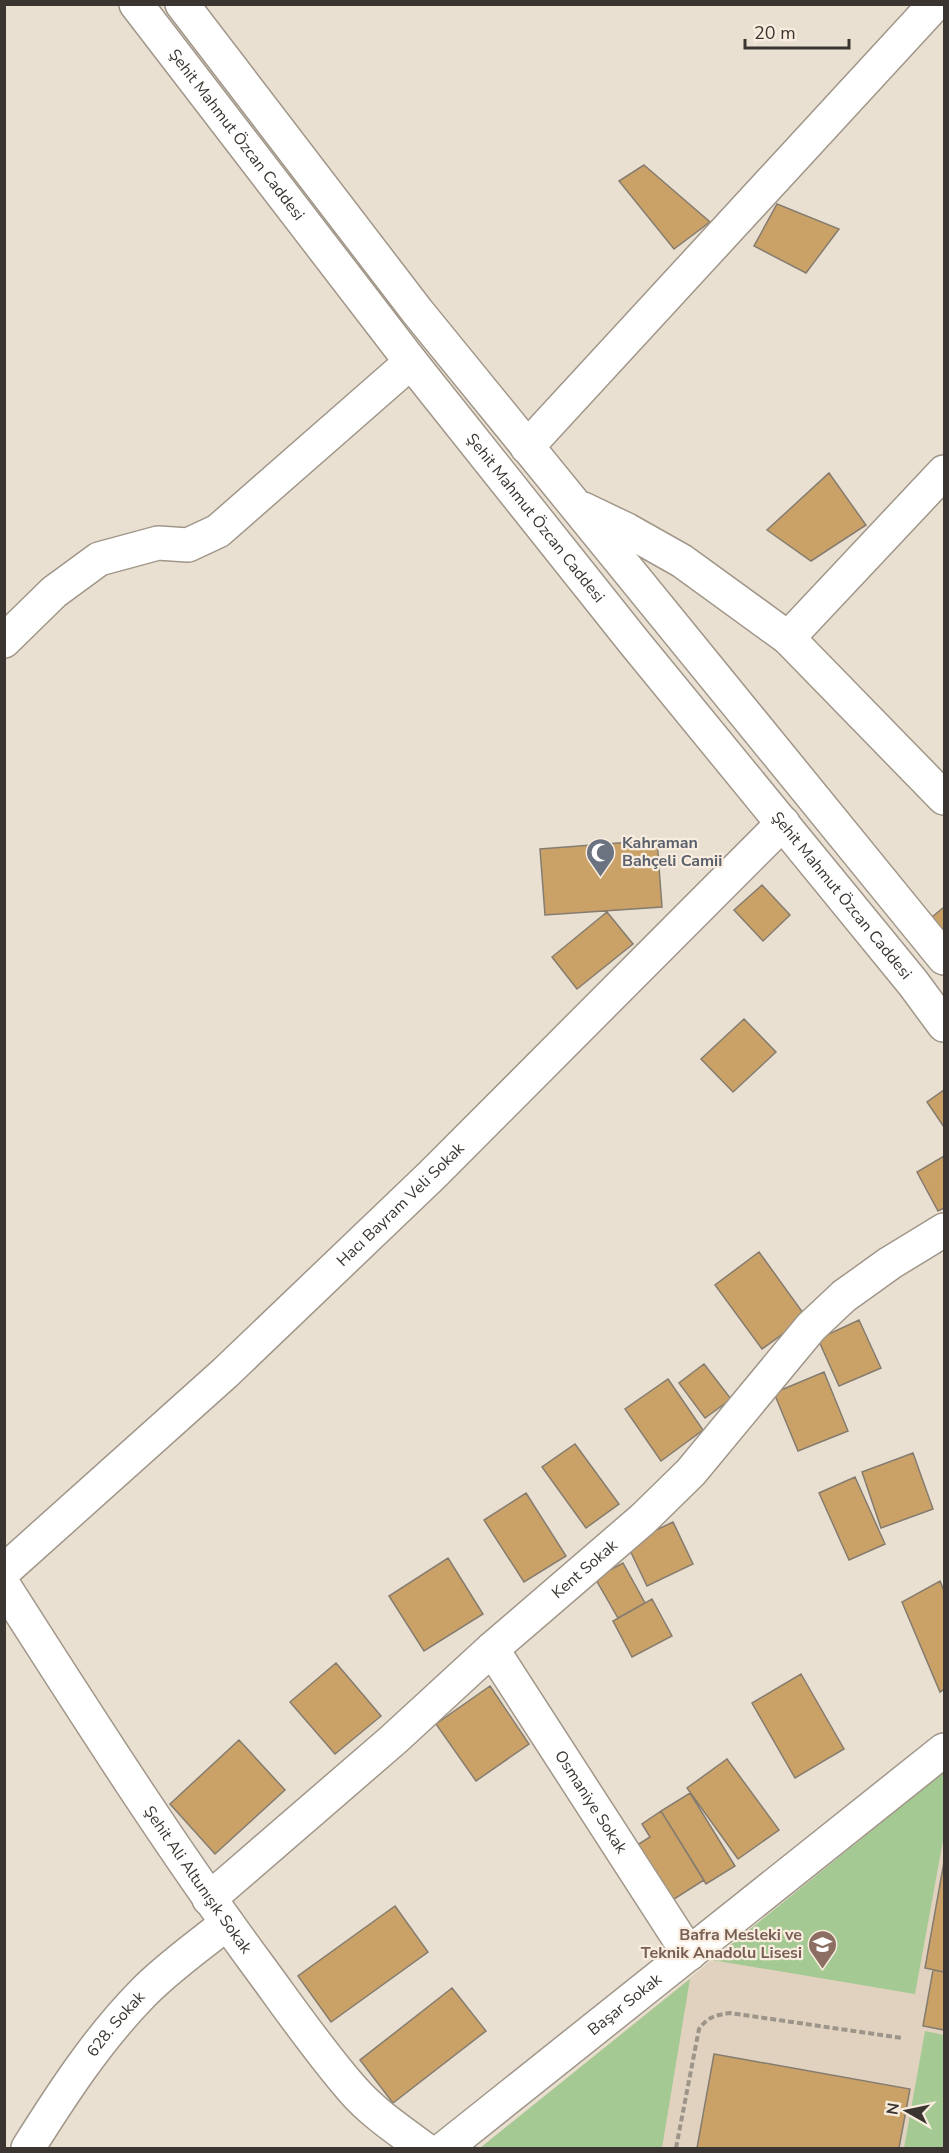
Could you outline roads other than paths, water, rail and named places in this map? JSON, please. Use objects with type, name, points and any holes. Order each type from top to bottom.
[{"type":"street","name":"Şehit Mahmut Özcan Caddesi","points":[[136,4],[411,362],[634,642],[945,1025]]},
{"type":"street","points":[[527,447],[935,4]]},
{"type":"street","points":[[194,9],[417,311],[945,958]]},
{"type":"street","points":[[4,641],[54,592],[99,559],[158,543],[188,545],[218,531],[411,362]]},
{"type":"street","points":[[788,638],[945,472]]},
{"type":"street","points":[[574,505],[627,530],[682,561],[788,638],[945,798]]},
{"type":"street","name":"Hacı Bayram Veli Sokak","points":[[4,1571],[225,1373],[432,1175],[783,823]]},
{"type":"street","name":"Kent Sokak","points":[[218,1911],[393,1740],[492,1649],[643,1519],[691,1472],[819,1320],[844,1296],[890,1263],[945,1230]]},
{"type":"street","name":"Şehit Ali Altunışık Sokak","points":[[4,1586],[145,1806],[218,1911],[322,2052],[354,2091],[386,2121],[423,2148]]},
{"type":"street","name":"Osmaniye Sokak","points":[[492,1649],[689,1954]]},
{"type":"street","name":"Başar Sokak","points":[[445,2148],[945,1749]]},
{"type":"street","name":"628. Sokak","points":[[28,2148],[80,2069],[114,2025],[218,1911]]},
{"type":"place","name":"Kahraman Bahçeli Camii","points":[[601,878]]},
{"type":"place","name":"Bafra Mesleki ve Teknik Anadolu Lisesi","points":[[823,1970]]}]
